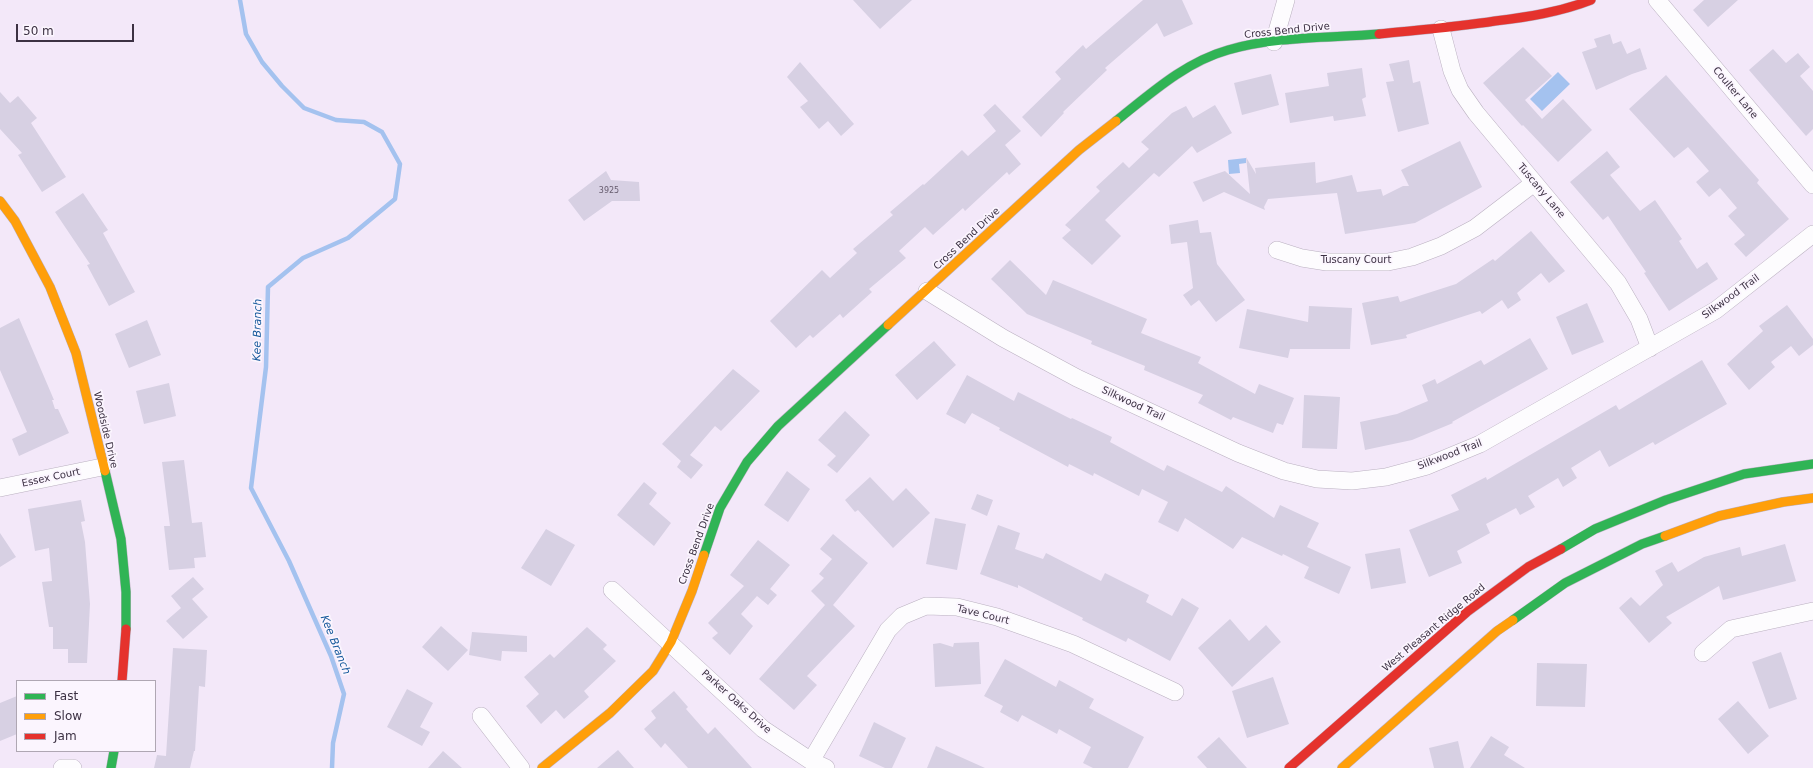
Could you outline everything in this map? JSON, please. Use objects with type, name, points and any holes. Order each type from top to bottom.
[{"type":"street","points":[[1274,42],[1286,0]]},
{"type":"street","name":"Cross Bend Drive","points":[[542,768],[610,713],[652,671],[671,642],[692,591],[720,508],[747,462],[778,426],[1079,150],[1165,82],[1205,59],[1227,50],[1257,43],[1441,29],[1549,14],[1576,7],[1591,0]]},
{"type":"street","name":"Coulter Lane","points":[[1657,0],[1813,185]]},
{"type":"street","name":"Tuscany Lane","points":[[1441,29],[1452,72],[1460,90],[1476,114],[1618,284],[1639,319],[1650,348]]},
{"type":"street","name":"Tuscany Court","points":[[1277,250],[1302,258],[1327,262],[1388,262],[1412,257],[1441,246],[1475,228],[1534,183]]},
{"type":"street","name":"Woodside Drive","points":[[0,201],[14,221],[50,287],[76,353],[102,467],[121,540],[126,592],[126,645],[122,680]]},
{"type":"street","name":"Silkwood Trail","points":[[927,291],[1003,338],[1077,378],[1238,453],[1284,471],[1317,479],[1359,480],[1386,476],[1427,466],[1480,444],[1716,310],[1813,234]]},
{"type":"street","name":"West Pleasant Ridge Road","points":[[1289,768],[1467,612],[1528,567],[1595,529],[1666,500],[1744,474],[1813,464]]},
{"type":"street","name":"Essex Court","points":[[0,488],[102,467]]},
{"type":"street","points":[[1342,768],[1497,631],[1565,583],[1642,544],[1719,516],[1783,502],[1813,498]]},
{"type":"street","name":"Parker Oaks Drive","points":[[612,590],[671,642],[763,729],[818,764]]},
{"type":"street","name":"Tave Court","points":[[818,764],[888,630],[902,616],[926,606],[957,607],[997,617],[1073,644],[1175,692]]},
{"type":"street","points":[[1703,653],[1730,629],[1813,611]]},
{"type":"street","points":[[481,716],[521,768]]},
{"type":"street","points":[[111,768],[114,752]]},
{"type":"street","points":[[62,768],[73,768]]},
{"type":"water","points":[[1558,72],[1570,84],[1542,111],[1530,99]]},
{"type":"water","points":[[1246,158],[1246,163],[1239,164],[1240,173],[1229,174],[1228,160]]},
{"type":"building","points":[[853,0],[912,0],[880,29]]},
{"type":"building","points":[[1143,0],[1182,0],[1193,24],[1164,37],[1157,23],[1105,68],[1107,70],[1063,112],[1064,113],[1041,137],[1022,117],[1061,79],[1055,72],[1083,45],[1086,49]]},
{"type":"building","points":[[1704,0],[1738,0],[1708,27],[1693,10]]},
{"type":"building","points":[[1610,34],[1613,44],[1621,41],[1627,54],[1640,48],[1647,69],[1596,90],[1582,52],[1597,47],[1594,39]]},
{"type":"building","points":[[1523,47],[1552,76],[1525,100],[1542,119],[1563,99],[1592,130],[1558,162],[1523,125],[1522,126],[1483,83]]},
{"type":"building","points":[[1773,49],[1786,63],[1798,53],[1810,67],[1800,76],[1813,91],[1813,129],[1806,136],[1749,70]]},
{"type":"building","points":[[1409,60],[1413,83],[1420,81],[1429,124],[1398,132],[1386,82],[1394,81],[1389,64]]},
{"type":"building","points":[[800,62],[854,124],[841,136],[828,121],[819,129],[800,107],[808,101],[787,77]]},
{"type":"building","points":[[1362,68],[1366,97],[1362,99],[1366,116],[1334,121],[1333,116],[1290,123],[1285,93],[1329,86],[1327,73]]},
{"type":"building","points":[[1271,74],[1279,105],[1242,115],[1234,83]]},
{"type":"building","points":[[1666,75],[1759,180],[1757,183],[1789,219],[1746,257],[1734,244],[1745,235],[1728,216],[1737,208],[1720,188],[1709,197],[1696,182],[1709,171],[1688,147],[1674,158],[1629,109]]},
{"type":"building","points":[[0,92],[10,103],[18,96],[37,118],[31,123],[66,177],[42,192],[18,155],[22,153],[0,129]]},
{"type":"building","points":[[995,104],[1021,131],[1005,145],[1021,164],[1009,175],[1007,172],[965,211],[963,208],[933,235],[925,227],[899,251],[906,258],[869,289],[872,292],[843,318],[840,314],[813,338],[810,335],[796,348],[770,321],[822,270],[830,278],[857,253],[853,249],[893,215],[890,212],[923,184],[924,185],[962,150],[968,156],[996,131],[983,115]]},
{"type":"building","points":[[1215,105],[1232,133],[1197,153],[1192,146],[1159,177],[1154,173],[1105,220],[1121,236],[1092,265],[1062,238],[1071,230],[1065,225],[1100,191],[1096,187],[1123,162],[1129,168],[1149,149],[1141,142],[1172,113],[1186,106],[1193,118]]},
{"type":"building","points":[[1460,141],[1482,187],[1415,223],[1345,234],[1337,193],[1268,199],[1264,207],[1265,210],[1224,192],[1203,202],[1193,182],[1225,171],[1250,194],[1246,157],[1256,174],[1255,168],[1315,162],[1316,183],[1352,175],[1357,192],[1381,189],[1383,196],[1403,186],[1409,186],[1401,170]]},
{"type":"building","points":[[1607,151],[1620,167],[1610,175],[1640,211],[1655,200],[1682,239],[1679,241],[1697,269],[1707,262],[1718,279],[1669,311],[1644,273],[1646,272],[1608,216],[1603,220],[1570,182]]},
{"type":"building","points":[[606,171],[611,180],[639,182],[640,201],[612,201],[584,221],[568,200]]},
{"type":"building","points":[[83,193],[108,230],[103,233],[135,292],[109,306],[87,265],[90,264],[55,212]]},
{"type":"building","points":[[1198,220],[1200,233],[1211,232],[1217,264],[1245,300],[1216,322],[1199,300],[1191,306],[1183,295],[1193,288],[1187,242],[1171,244],[1169,225]]},
{"type":"building","points":[[1531,231],[1565,271],[1549,283],[1541,273],[1517,293],[1521,300],[1508,309],[1502,300],[1482,314],[1480,311],[1406,335],[1407,338],[1371,345],[1362,303],[1398,296],[1400,302],[1456,284],[1493,259],[1495,261]]},
{"type":"building","points":[[1010,260],[1046,295],[1053,280],[1147,319],[1141,333],[1201,357],[1198,363],[1255,394],[1259,384],[1294,398],[1283,425],[1277,423],[1273,433],[1233,417],[1231,420],[1198,403],[1203,395],[1144,370],[1145,366],[1091,344],[1092,341],[1027,314],[991,279]]},
{"type":"building","points":[[1587,303],[1604,342],[1572,355],[1556,317]]},
{"type":"building","points":[[1787,305],[1813,339],[1813,345],[1799,356],[1791,346],[1771,362],[1775,367],[1749,390],[1727,364],[1763,331],[1759,326]]},
{"type":"building","points":[[1309,306],[1352,308],[1350,349],[1290,349],[1288,358],[1239,348],[1247,309],[1308,322]]},
{"type":"building","points":[[19,318],[54,400],[52,400],[55,409],[58,409],[69,433],[19,456],[12,439],[27,432],[0,370],[0,328]]},
{"type":"building","points":[[147,320],[161,355],[129,368],[115,334]]},
{"type":"building","points":[[1530,338],[1548,369],[1452,422],[1453,423],[1412,440],[1365,450],[1360,422],[1397,414],[1428,401],[1422,385],[1435,379],[1437,384],[1481,360],[1484,365]]},
{"type":"building","points":[[934,341],[956,365],[917,400],[895,375]]},
{"type":"building","points":[[1702,360],[1727,404],[1655,445],[1653,442],[1609,467],[1600,450],[1571,468],[1577,478],[1563,487],[1558,478],[1528,496],[1535,507],[1520,515],[1516,508],[1486,524],[1490,533],[1457,551],[1462,563],[1429,577],[1409,530],[1459,510],[1451,495],[1486,477],[1487,480],[1616,405],[1619,410]]},
{"type":"building","points":[[733,369],[760,391],[721,431],[715,426],[690,455],[703,465],[691,479],[677,467],[681,461],[662,444]]},
{"type":"building","points":[[967,375],[1014,401],[1018,392],[1071,419],[1072,418],[1112,437],[1110,442],[1164,471],[1167,465],[1222,492],[1226,486],[1274,518],[1280,505],[1319,523],[1307,547],[1351,567],[1339,594],[1304,578],[1309,567],[1283,554],[1282,556],[1242,537],[1233,549],[1185,518],[1178,532],[1158,522],[1168,502],[1142,489],[1139,496],[1094,473],[1093,476],[1069,464],[1068,467],[999,430],[1000,428],[972,413],[965,424],[946,414]]},
{"type":"building","points":[[169,383],[176,416],[144,424],[136,391]]},
{"type":"building","points":[[1304,395],[1340,397],[1337,449],[1302,448]]},
{"type":"building","points":[[845,411],[870,435],[837,473],[827,465],[836,456],[818,440]]},
{"type":"building","points":[[184,460],[192,523],[202,522],[206,557],[194,558],[195,568],[169,570],[164,526],[170,526],[162,462]]},
{"type":"building","points":[[787,471],[810,489],[788,522],[764,505]]},
{"type":"building","points":[[870,477],[893,501],[906,488],[930,513],[893,548],[858,510],[855,512],[845,500]]},
{"type":"building","points":[[644,482],[657,493],[649,504],[671,523],[654,546],[617,515]]},
{"type":"building","points":[[977,494],[993,500],[987,516],[971,509]]},
{"type":"building","points":[[81,500],[85,521],[81,522],[85,542],[90,604],[87,663],[68,663],[68,649],[53,649],[53,627],[49,627],[42,582],[52,581],[49,548],[35,551],[28,509]]},
{"type":"building","points":[[935,518],[966,524],[957,570],[926,564]]},
{"type":"building","points":[[998,525],[1020,533],[1015,549],[1043,559],[1046,553],[1101,581],[1105,573],[1149,595],[1146,602],[1172,616],[1182,598],[1199,608],[1170,661],[1128,638],[1126,642],[1082,620],[1083,618],[1018,585],[1018,588],[980,574]]},
{"type":"building","points":[[546,529],[575,545],[551,586],[521,568]]},
{"type":"building","points":[[0,533],[16,557],[0,567]]},
{"type":"building","points":[[833,534],[868,563],[833,605],[855,626],[807,676],[817,685],[794,710],[759,679],[825,605],[811,591],[824,578],[819,574],[832,559],[820,549]]},
{"type":"building","points":[[758,540],[790,565],[770,589],[777,595],[768,605],[757,596],[741,614],[753,626],[730,655],[712,638],[718,633],[708,623],[744,586],[730,575]]},
{"type":"building","points":[[1785,544],[1796,581],[1723,600],[1719,586],[1666,617],[1672,623],[1649,643],[1619,608],[1631,597],[1640,606],[1663,585],[1655,571],[1672,562],[1678,572],[1704,557],[1740,547],[1742,556]]},
{"type":"building","points":[[1400,548],[1406,583],[1371,589],[1365,554]]},
{"type":"building","points":[[193,577],[204,589],[192,599],[208,617],[183,639],[166,621],[181,608],[171,596]]},
{"type":"building","points":[[1230,619],[1249,641],[1266,625],[1281,642],[1232,687],[1198,648]]},
{"type":"building","points":[[441,626],[468,650],[448,671],[422,647]]},
{"type":"building","points":[[587,627],[607,645],[603,649],[616,661],[584,691],[589,697],[564,719],[556,710],[541,724],[526,706],[539,694],[524,677],[550,654],[554,658]]},
{"type":"building","points":[[472,632],[527,636],[527,652],[502,651],[501,661],[469,655]]},
{"type":"building","points":[[979,642],[981,684],[935,687],[933,644],[940,643],[953,647],[954,643]]},
{"type":"building","points":[[173,648],[207,650],[205,687],[199,686],[195,751],[190,768],[154,768],[157,755],[166,756]]},
{"type":"building","points":[[1781,652],[1797,699],[1769,709],[1752,662]]},
{"type":"building","points":[[1005,659],[1056,687],[1059,680],[1094,699],[1089,708],[1144,737],[1128,768],[1093,768],[1083,763],[1091,747],[1059,729],[1057,734],[1022,715],[1018,722],[1000,712],[1003,706],[984,696]]},
{"type":"building","points":[[1537,663],[1587,664],[1585,707],[1536,706]]},
{"type":"building","points":[[1273,677],[1289,724],[1247,738],[1232,691]]},
{"type":"building","points":[[407,689],[433,703],[420,727],[430,732],[422,746],[387,727]]},
{"type":"building","points":[[674,691],[688,707],[686,709],[708,734],[715,727],[752,768],[688,768],[665,743],[661,748],[644,729],[656,718],[651,711]]},
{"type":"building","points":[[16,696],[16,734],[0,741],[0,703]]},
{"type":"building","points":[[1738,701],[1769,736],[1748,754],[1718,719]]},
{"type":"building","points":[[874,722],[906,738],[892,768],[885,768],[859,756]]},
{"type":"building","points":[[1491,736],[1509,747],[1504,755],[1525,768],[1470,768]]},
{"type":"building","points":[[1219,737],[1247,768],[1207,768],[1197,757]]},
{"type":"building","points":[[1458,741],[1464,768],[1434,768],[1429,748]]},
{"type":"building","points":[[936,746],[985,768],[927,768]]},
{"type":"building","points":[[618,750],[634,768],[597,768]]},
{"type":"building","points":[[443,751],[462,768],[428,768]]},
{"type":"waterway","name":"Kee Branch","points":[[240,0],[246,34],[262,62],[282,86],[304,108],[336,120],[364,122],[382,132],[400,164],[395,199],[348,238],[303,258],[268,287],[266,367],[251,488],[289,561],[331,656],[344,694],[333,743],[332,768]]},
{"type":"traffic: fast","points":[[1116,121],[1169,80],[1197,62],[1212,55],[1246,45],[1265,42],[1303,38],[1379,34]]},
{"type":"traffic: fast","points":[[704,555],[720,508],[747,462],[778,426],[888,325]]},
{"type":"traffic: fast","points":[[1561,549],[1595,529],[1666,500],[1744,474],[1813,464]]},
{"type":"traffic: fast","points":[[105,471],[121,539],[126,592],[126,629]]},
{"type":"traffic: fast","points":[[1513,620],[1565,583],[1642,544],[1665,536]]},
{"type":"traffic: fast","points":[[111,768],[114,752]]},
{"type":"traffic: slow","points":[[888,325],[1079,150],[1116,121]]},
{"type":"traffic: slow","points":[[0,201],[15,221],[50,287],[76,353],[105,471]]},
{"type":"traffic: slow","points":[[1665,536],[1719,516],[1783,502],[1813,498]]},
{"type":"traffic: slow","points":[[542,768],[610,713],[653,671],[671,642],[692,591],[704,555]]},
{"type":"traffic: slow","points":[[1342,768],[1497,631],[1513,620]]},
{"type":"traffic: jam","points":[[1379,34],[1452,27],[1520,18],[1556,11],[1591,0]]},
{"type":"traffic: jam","points":[[1289,768],[1467,612],[1528,567],[1561,549]]},
{"type":"traffic: jam","points":[[122,680],[126,629]]}]
